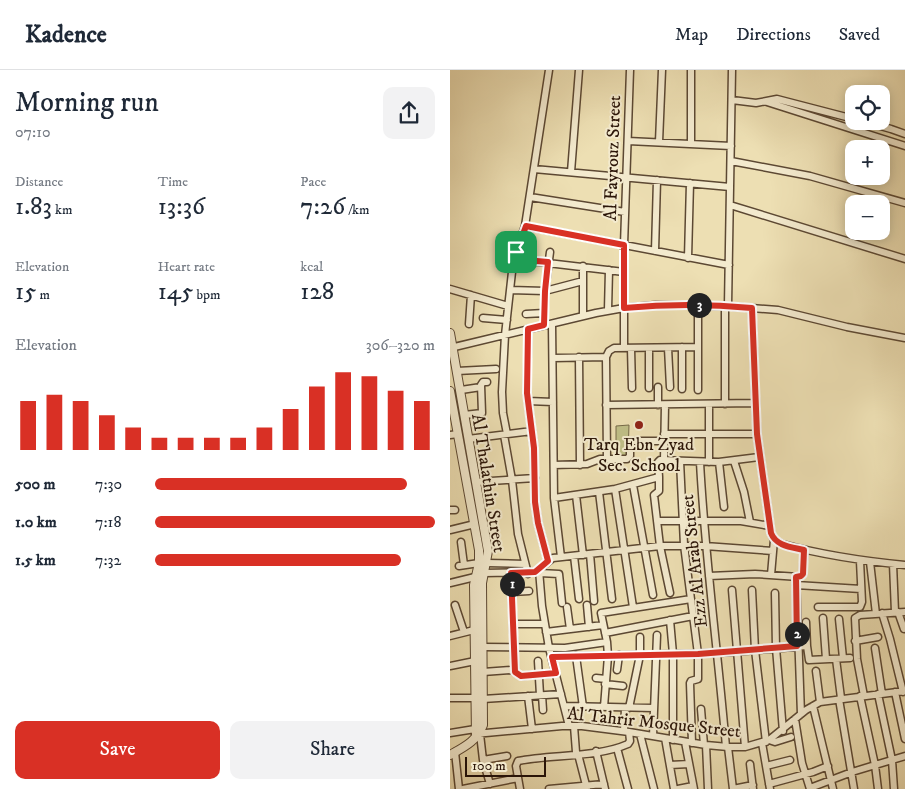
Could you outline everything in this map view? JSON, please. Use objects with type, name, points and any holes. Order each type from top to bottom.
[{"type":"street","points":[[528,574],[518,534],[502,403],[505,335],[514,259],[526,226],[549,70]]},
{"type":"street","points":[[571,172],[579,70]]},
{"type":"street","name":"Al Fayrouz Street","points":[[630,70],[624,245],[624,308],[632,388]]},
{"type":"street","points":[[660,142],[662,70]]},
{"type":"street","points":[[691,70],[691,144]]},
{"type":"street","points":[[725,404],[732,70]]},
{"type":"street","points":[[732,100],[750,103],[767,102],[777,99],[845,117]]},
{"type":"street","points":[[767,102],[887,140],[891,129],[905,134]]},
{"type":"street","points":[[628,141],[731,146]]},
{"type":"street","points":[[890,141],[905,146]]},
{"type":"street","points":[[730,161],[810,176],[905,203]]},
{"type":"street","points":[[534,169],[730,187]]},
{"type":"street","points":[[655,251],[657,180]]},
{"type":"street","points":[[688,258],[690,184]]},
{"type":"street","points":[[530,197],[625,212]]},
{"type":"street","points":[[730,205],[905,259]]},
{"type":"street","points":[[526,226],[729,265]]},
{"type":"street","points":[[544,325],[545,291],[550,252]]},
{"type":"street","points":[[514,259],[624,272]]},
{"type":"street","points":[[583,266],[583,316]]},
{"type":"street","points":[[608,310],[609,270]]},
{"type":"street","points":[[510,290],[545,291],[583,281]]},
{"type":"street","points":[[450,289],[508,306]]},
{"type":"street","points":[[469,324],[471,295]]},
{"type":"street","points":[[452,347],[608,310],[656,305],[726,306],[786,312],[847,327],[905,338]]},
{"type":"street","points":[[698,305],[698,390]]},
{"type":"street","points":[[752,308],[759,457],[774,540],[770,575]]},
{"type":"street","points":[[526,314],[544,313]]},
{"type":"street","points":[[483,318],[507,320]]},
{"type":"street","points":[[552,324],[554,498],[562,557]]},
{"type":"street","points":[[528,329],[526,372],[538,523],[548,561]]},
{"type":"street","name":"Al Thalathin Street","points":[[450,333],[464,415],[459,437],[476,482],[488,547],[483,563],[475,577],[474,661],[483,723],[477,734]]},
{"type":"street","points":[[682,347],[682,389]]},
{"type":"street","points":[[607,459],[606,356],[611,349],[698,347]]},
{"type":"street","points":[[649,348],[649,388]]},
{"type":"street","points":[[668,348],[670,387]]},
{"type":"street","points":[[553,358],[606,356]]},
{"type":"street","points":[[579,357],[580,464]]},
{"type":"street","points":[[457,371],[496,369]]},
{"type":"street","points":[[464,415],[483,412],[481,387],[482,383],[487,382]]},
{"type":"street","points":[[461,390],[481,387]]},
{"type":"street","points":[[658,387],[664,438],[664,460]]},
{"type":"street","name":"Al Thalathin Street","points":[[450,395],[484,573],[482,583],[483,672],[479,698]]},
{"type":"street","points":[[528,401],[553,402]]},
{"type":"street","points":[[606,405],[756,403]]},
{"type":"street","points":[[709,404],[709,462]]},
{"type":"street","points":[[459,437],[505,435],[532,431]]},
{"type":"street","points":[[554,465],[587,464],[607,459],[628,459],[632,441],[709,434],[757,434]]},
{"type":"street","points":[[670,593],[660,546],[654,495],[659,490],[658,461],[719,462],[759,457]]},
{"type":"street","points":[[664,738],[676,789],[693,787],[689,764],[690,683],[691,680],[698,679],[698,654],[684,545],[680,461]]},
{"type":"street","points":[[734,461],[744,492],[750,522]]},
{"type":"street","name":"Ezz Al Arab Street","points":[[700,462],[705,546],[733,789]]},
{"type":"street","points":[[719,462],[724,507]]},
{"type":"street","points":[[554,498],[615,489],[659,477]]},
{"type":"street","points":[[476,482],[535,478]]},
{"type":"street","points":[[633,485],[653,595]]},
{"type":"street","points":[[615,489],[633,607]]},
{"type":"street","points":[[599,492],[612,599]]},
{"type":"street","points":[[576,495],[594,600]]},
{"type":"street","points":[[658,521],[750,522],[770,526]]},
{"type":"street","points":[[450,530],[475,524]]},
{"type":"street","points":[[774,540],[804,550],[860,561],[905,565]]},
{"type":"street","points":[[461,542],[462,566],[483,563],[525,564]]},
{"type":"street","points":[[587,787],[572,726],[564,706],[549,648],[540,571],[553,558],[660,546],[684,545],[773,551]]},
{"type":"street","points":[[709,576],[770,575],[798,577],[803,574],[804,550]]},
{"type":"street","points":[[574,556],[579,599]]},
{"type":"street","points":[[818,607],[858,607],[862,602],[860,561]]},
{"type":"street","points":[[870,562],[879,614],[895,656],[904,691]]},
{"type":"street","points":[[893,564],[899,612],[904,630]]},
{"type":"street","points":[[450,583],[484,573],[528,574],[540,571],[559,574],[570,629]]},
{"type":"street","points":[[511,573],[515,672]]},
{"type":"street","points":[[798,577],[796,585],[797,646],[801,714]]},
{"type":"street","points":[[796,585],[861,589]]},
{"type":"street","points":[[732,590],[745,747]]},
{"type":"street","points":[[752,590],[755,650],[766,742],[766,766],[769,786],[828,766]]},
{"type":"street","points":[[512,592],[529,591]]},
{"type":"street","points":[[774,593],[776,648],[783,731]]},
{"type":"street","points":[[604,707],[608,656],[601,613],[691,599]]},
{"type":"street","points":[[455,605],[464,632]]},
{"type":"street","points":[[587,605],[589,627]]},
{"type":"street","points":[[878,789],[858,668],[855,618],[860,615],[899,612]]},
{"type":"street","points":[[605,633],[693,616]]},
{"type":"street","points":[[823,618],[826,660]]},
{"type":"street","points":[[839,619],[843,658],[840,699],[854,789]]},
{"type":"street","points":[[670,620],[673,654],[673,740]]},
{"type":"street","points":[[806,622],[807,646],[810,660],[843,658]]},
{"type":"street","points":[[513,624],[545,624]]},
{"type":"street","points":[[546,632],[603,625]]},
{"type":"street","points":[[450,636],[474,630]]},
{"type":"street","points":[[652,736],[657,635]]},
{"type":"street","points":[[855,641],[878,637]]},
{"type":"street","points":[[520,789],[516,762],[520,760],[578,755],[628,744],[630,741],[626,732],[627,708],[640,655],[640,638]]},
{"type":"street","points":[[483,648],[549,648],[607,642]]},
{"type":"street","points":[[552,657],[698,654],[807,646]]},
{"type":"street","points":[[875,648],[880,694],[892,760],[894,789]]},
{"type":"street","points":[[617,670],[618,655]]},
{"type":"street","points":[[576,656],[584,707]]},
{"type":"street","points":[[450,666],[474,661]]},
{"type":"street","points":[[538,661],[543,710]]},
{"type":"street","points":[[483,672],[509,670],[521,676],[556,673]]},
{"type":"street","points":[[816,671],[820,702]]},
{"type":"street","points":[[596,678],[623,686]]},
{"type":"street","name":"Al Tahrir Mosque Street","points":[[450,733],[477,734],[572,726],[640,734],[705,745],[745,747],[766,742],[783,731],[801,714],[820,702],[904,691]]},
{"type":"street","points":[[895,692],[905,738]]},
{"type":"street","points":[[450,698],[562,694]]},
{"type":"street","points":[[528,696],[532,729]]},
{"type":"street","points":[[564,706],[654,708]]},
{"type":"street","points":[[813,706],[833,789]]},
{"type":"street","points":[[701,709],[708,789]]},
{"type":"street","points":[[795,719],[805,774],[810,788],[875,764],[905,756]]},
{"type":"street","points":[[492,785],[483,760],[477,734],[452,753],[461,789],[492,785],[518,778]]},
{"type":"street","points":[[640,734],[654,789]]},
{"type":"street","points":[[766,742],[775,742],[791,737]]},
{"type":"street","points":[[616,748],[628,789]]},
{"type":"street","points":[[548,789],[604,786],[596,751]]},
{"type":"street","points":[[483,760],[507,756]]},
{"type":"street","points":[[766,766],[790,760]]},
{"type":"street","points":[[670,765],[689,764]]},
{"type":"street","points":[[733,789],[753,787],[750,764]]},
{"type":"shaded area","points":[[629,425],[628,456],[616,456],[616,426]]},
{"type":"place","name":"Tarq Ebn Zyad Sec. School","points":[[639,425]]},
{"type":"route","points":[[526,226],[624,245],[624,308],[656,305],[698,305],[752,308],[757,434],[771,533],[774,540],[778,543],[804,550],[803,574],[796,577],[797,646],[698,654],[552,657],[556,673],[521,676],[515,672],[511,573],[528,574],[535,572],[540,570],[548,561],[542,542],[535,502],[534,448],[526,372],[528,329],[544,325],[548,262],[514,259],[516,252],[526,226]]}]
